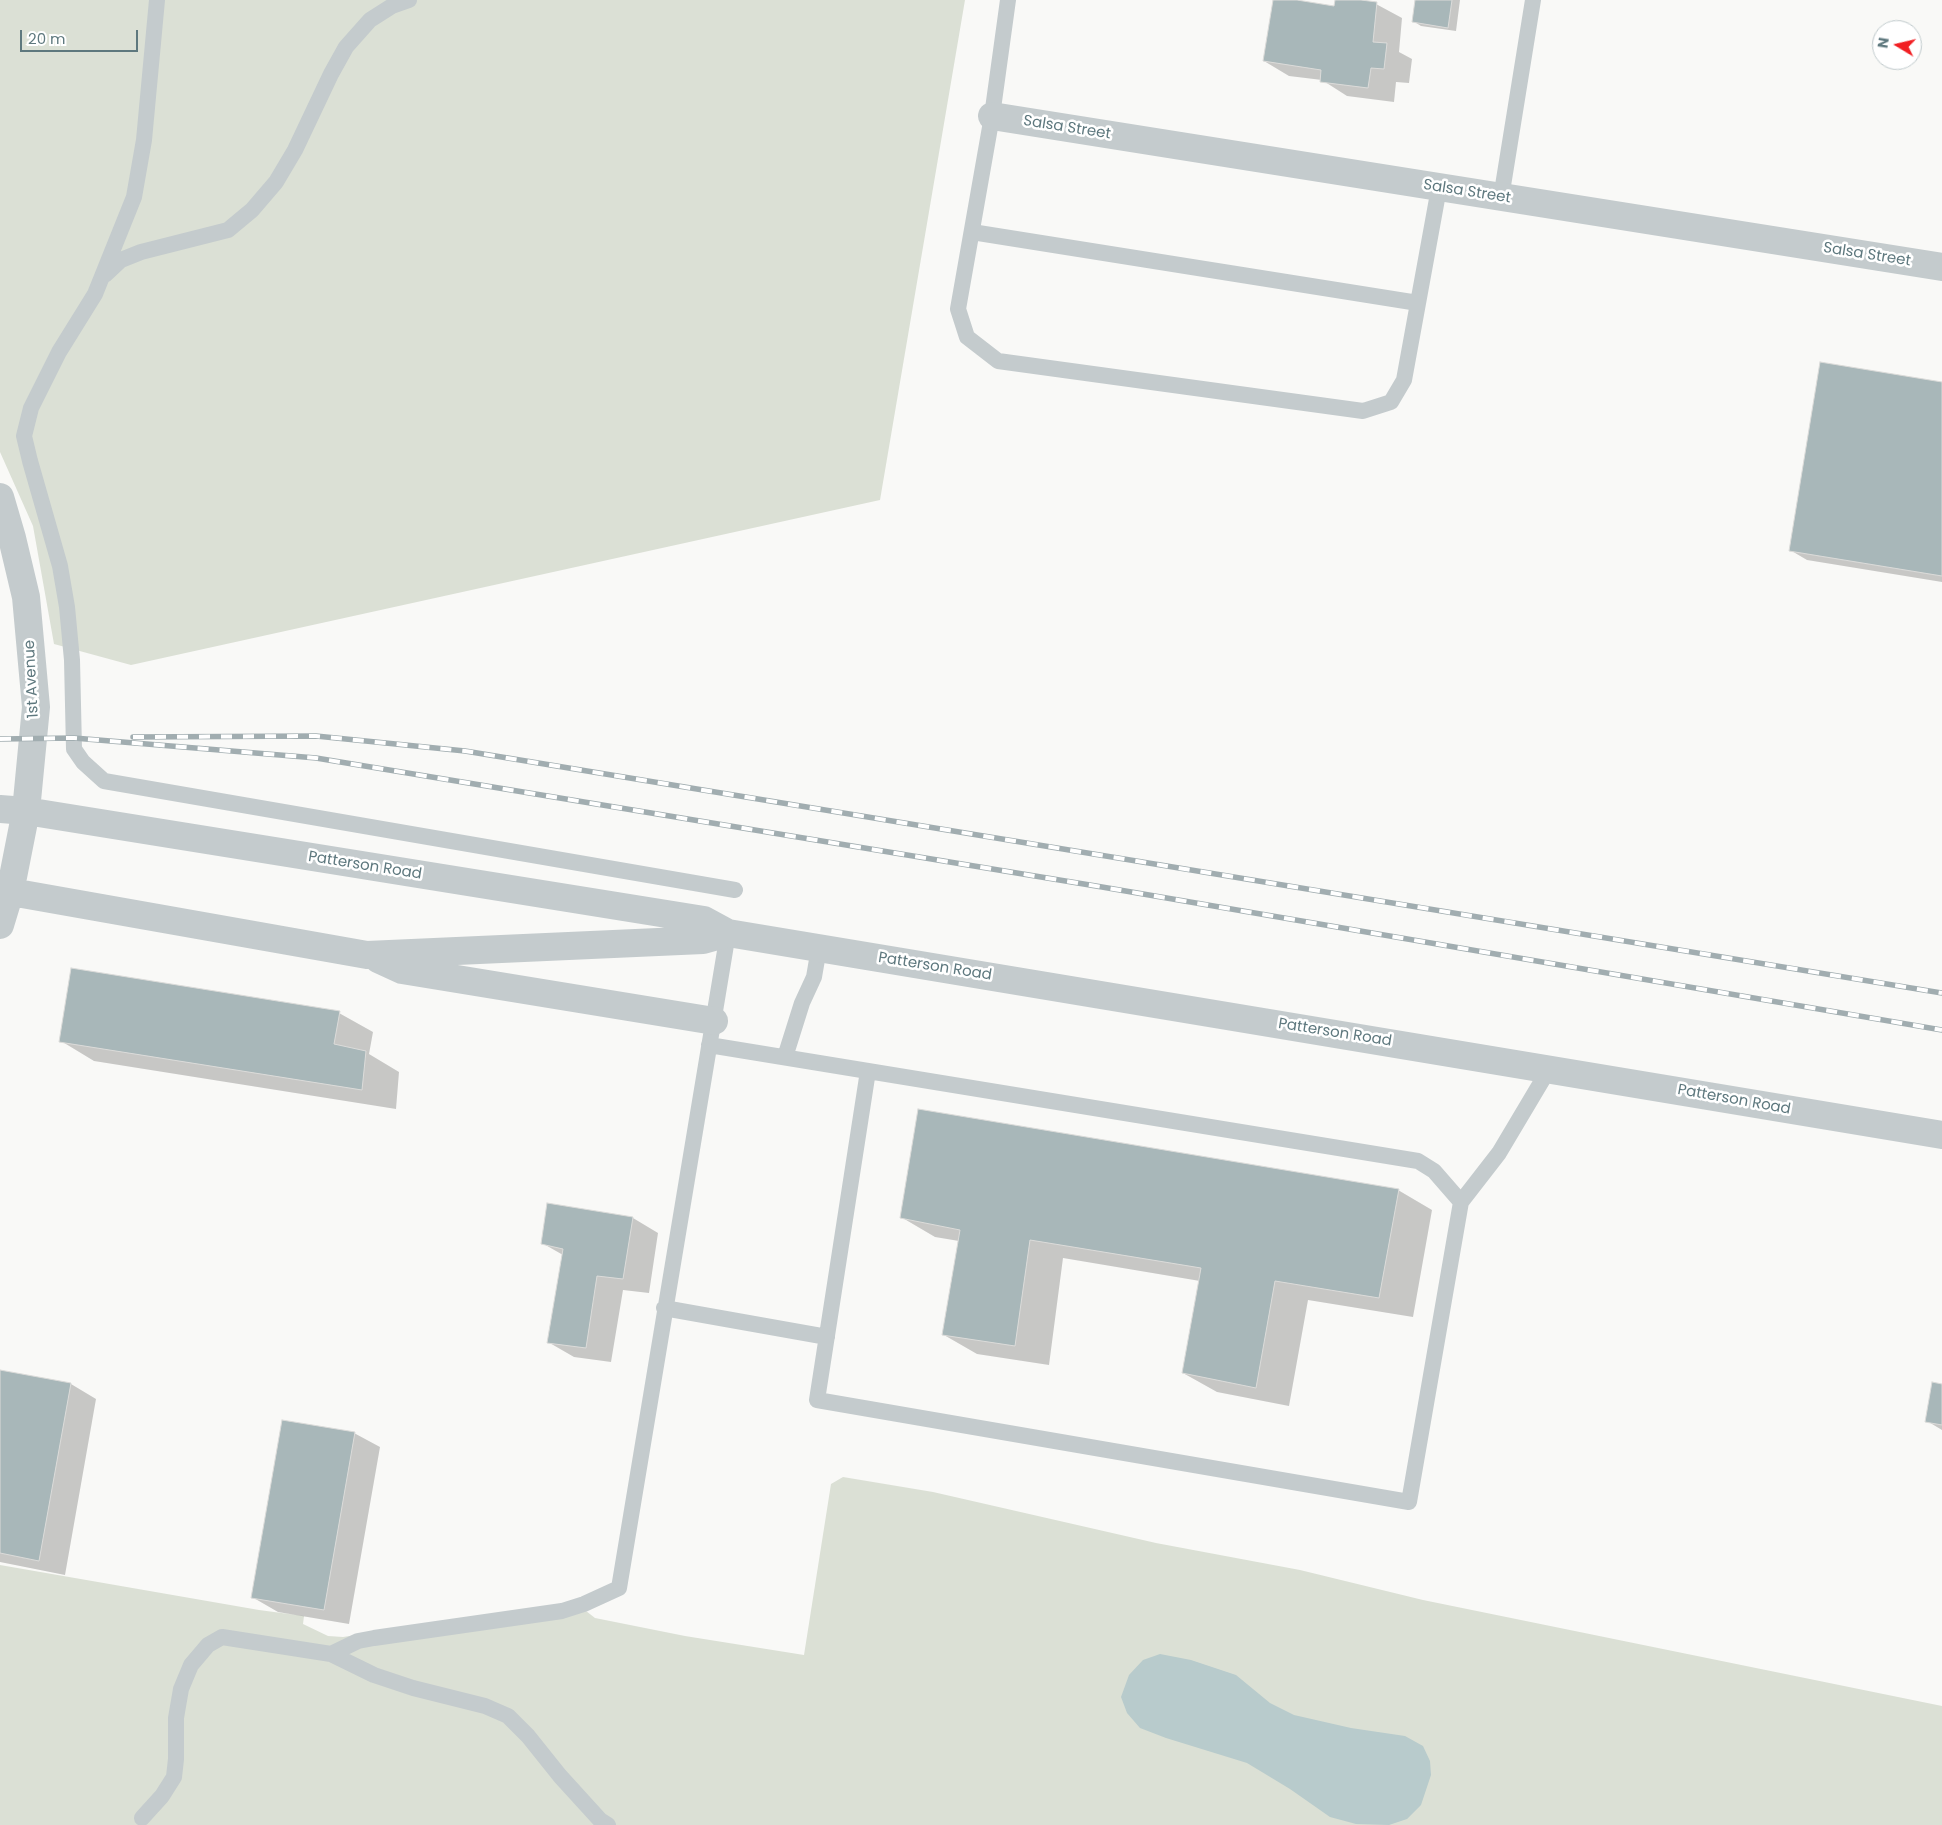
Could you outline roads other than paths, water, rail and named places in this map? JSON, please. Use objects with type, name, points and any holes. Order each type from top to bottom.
[{"type":"street","name":"Salsa Street","points":[[992,116],[1942,267]]},
{"type":"street","name":"1st Avenue","points":[[0,497],[26,597],[36,707],[13,810],[0,925]]},
{"type":"street","name":"Patterson Road","points":[[13,810],[704,920],[728,933],[1549,1068],[1942,1135]]},
{"type":"street","name":"Patterson Road","points":[[5,891],[367,955],[703,940],[728,933]]},
{"type":"street","points":[[367,955],[402,970],[712,1033]]},
{"type":"lane","points":[[157,0],[144,140],[134,197],[95,294],[59,352],[31,408],[24,436],[60,566],[67,607],[72,660],[74,748],[83,762],[104,781],[735,890]]},
{"type":"lane","points":[[102,278],[121,260],[141,252],[228,230],[252,210],[272,188],[295,150],[346,47],[370,20],[392,6],[409,0]]},
{"type":"lane","points":[[1008,0],[992,116],[958,309],[967,337],[998,361],[1363,411],[1391,402],[1404,380],[1438,188]]},
{"type":"lane","points":[[1500,198],[1533,0]]},
{"type":"lane","points":[[972,232],[1418,302]]},
{"type":"lane","points":[[332,1654],[358,1641],[374,1638],[562,1611],[584,1604],[619,1588],[664,1308],[728,933]]},
{"type":"lane","points":[[785,1057],[802,1003],[814,977],[820,948]]},
{"type":"lane","points":[[712,1033],[785,1057],[1418,1161],[1434,1171],[1461,1202]]},
{"type":"lane","points":[[868,1071],[817,1400],[1409,1502],[1461,1202],[1499,1153],[1549,1068]]},
{"type":"lane","points":[[664,1308],[827,1337]]},
{"type":"lane","points":[[140,1822],[162,1796],[174,1777],[176,1718],[181,1689],[191,1665],[208,1646],[222,1637],[332,1654],[374,1675],[413,1688],[485,1706],[508,1716],[528,1736],[560,1776],[600,1820],[608,1825]]},
{"type":"railway","points":[[133,737],[316,736],[465,751],[1942,993]]},
{"type":"railway","points":[[0,739],[74,738],[316,758],[1102,887],[1942,1030]]}]
